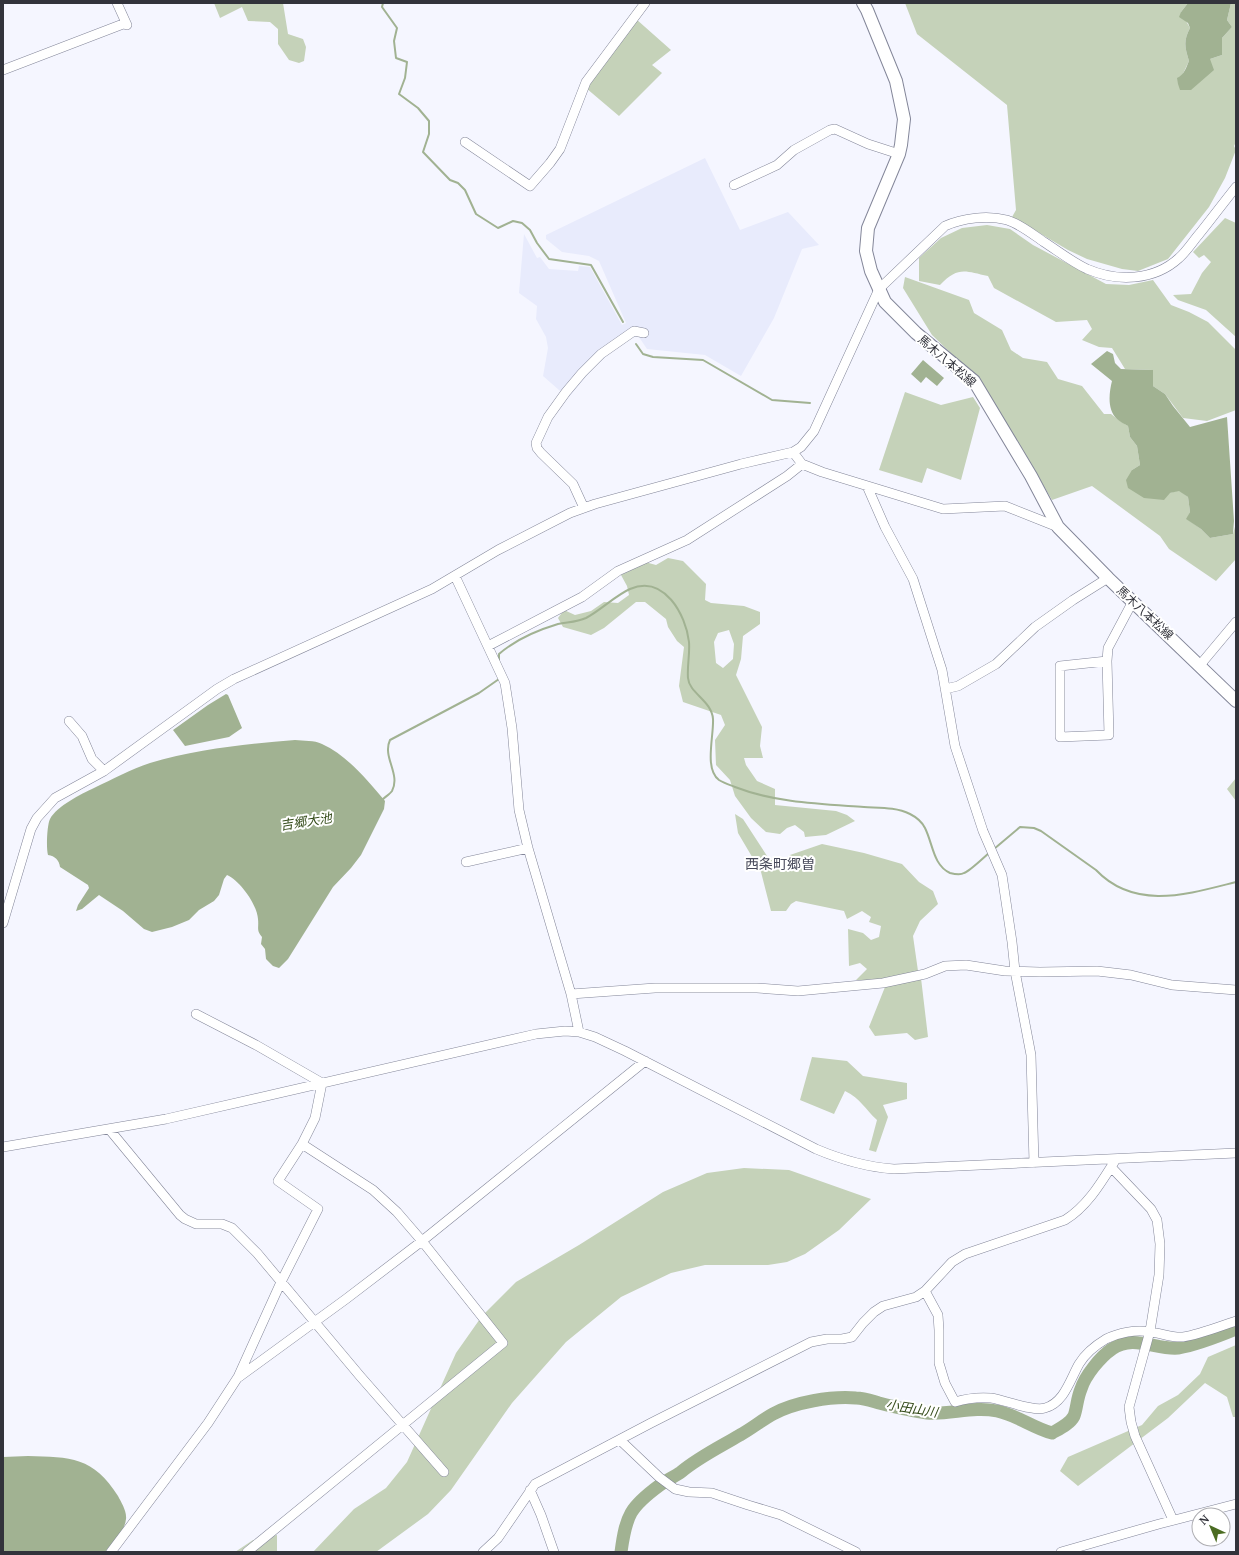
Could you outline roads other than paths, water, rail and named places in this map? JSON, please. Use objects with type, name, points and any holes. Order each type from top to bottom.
[{"type":"main road","name":"馬木八本松線","points":[[863,3],[896,81],[904,119],[899,154],[868,228],[866,251],[870,272],[885,302],[916,333],[974,382],[1031,476],[1058,527],[1108,578],[1236,701]]},
{"type":"street","points":[[3,70],[123,24],[127,25],[117,3]]},
{"type":"street","points":[[465,142],[530,186],[560,149],[586,82],[645,3]]},
{"type":"street","points":[[734,185],[777,165],[794,150],[830,130],[835,129],[868,144],[899,154]]},
{"type":"street","points":[[3,924],[31,829],[37,818],[55,798],[104,771],[217,689],[234,679],[432,589],[527,534],[570,513],[595,504],[741,464],[793,452],[801,446],[814,431],[879,289],[945,226],[956,221],[988,217],[1006,220],[1022,227],[1087,269],[1123,278],[1137,278],[1150,275],[1169,266],[1179,258],[1236,187]]},
{"type":"street","points":[[584,508],[573,484],[541,453],[537,448],[536,443],[548,417],[566,392],[592,363],[601,354],[634,331],[644,333]]},
{"type":"street","points":[[793,452],[802,464],[822,472],[943,509],[1005,506],[1058,527]]},
{"type":"street","points":[[488,646],[582,597],[618,571],[687,540],[787,476],[802,464]]},
{"type":"street","points":[[867,486],[885,527],[913,579],[942,670],[955,746],[988,842],[1002,875],[1015,971],[1031,1055],[1034,1163]]},
{"type":"street","points":[[455,576],[505,683],[512,728],[519,810],[528,848],[570,994],[579,1032]]},
{"type":"street","points":[[946,689],[958,686],[996,664],[1035,627],[1072,600],[1108,578]]},
{"type":"street","points":[[1106,661],[1060,666],[1060,737],[1109,735],[1106,661],[1108,648],[1132,601]]},
{"type":"street","points":[[1200,666],[1236,622]]},
{"type":"street","points":[[69,721],[82,736],[92,759],[104,771]]},
{"type":"street","points":[[466,862],[528,848]]},
{"type":"street","points":[[570,994],[655,988],[757,988],[798,991],[883,983],[925,974],[945,966],[966,965],[1015,971],[1097,972],[1131,975],[1172,985],[1236,990]]},
{"type":"street","points":[[196,1014],[322,1083]]},
{"type":"street","points":[[3,1147],[166,1118],[536,1034],[565,1031],[579,1032],[595,1037],[816,1149],[842,1160],[874,1168],[894,1169],[1034,1163],[1113,1163],[1236,1153]]},
{"type":"street","points":[[238,1377],[422,1241],[645,1062]]},
{"type":"street","points":[[111,1552],[208,1423],[238,1377],[281,1282],[318,1209],[278,1181],[302,1144],[315,1118],[322,1083]]},
{"type":"street","points":[[109,1129],[180,1215],[196,1224],[222,1224],[232,1228],[257,1253],[314,1322],[444,1472]]},
{"type":"street","points":[[247,1552],[503,1343],[397,1212],[373,1190],[302,1144]]},
{"type":"street","points":[[483,1552],[498,1538],[530,1490],[536,1484],[560,1470],[811,1342],[852,1337],[863,1323],[883,1306],[916,1297],[925,1291],[952,1262],[965,1254],[1065,1220],[1073,1215],[1088,1201],[1113,1163]]},
{"type":"street","points":[[1113,1163],[1151,1209],[1157,1220],[1160,1244],[1159,1275],[1150,1332],[1129,1407],[1135,1436],[1173,1520]]},
{"type":"street","points":[[925,1291],[938,1316],[940,1330],[939,1363],[945,1383],[955,1402],[971,1398],[992,1398],[1034,1409],[1044,1409],[1052,1405],[1065,1392],[1080,1364],[1089,1352],[1106,1340],[1119,1334],[1136,1331],[1150,1332],[1173,1337],[1186,1336],[1236,1321]]},
{"type":"street","points":[[620,1440],[659,1477],[675,1489],[689,1492],[712,1493],[781,1515],[856,1552]]},
{"type":"street","points":[[530,1490],[541,1515],[554,1552]]},
{"type":"street","points":[[1061,1552],[1173,1520],[1236,1504]]},
{"type":"water","points":[[1188,3],[1231,3],[1227,20],[1232,27],[1222,38],[1222,55],[1210,59],[1214,70],[1191,90],[1180,90],[1177,78],[1186,69],[1189,61],[1185,44],[1190,28],[1188,23],[1179,17]]},
{"type":"water","points":[[1107,351],[1113,354],[1115,363],[1121,369],[1153,370],[1153,386],[1165,394],[1190,427],[1227,417],[1234,521],[1233,534],[1210,538],[1201,529],[1186,519],[1190,512],[1188,497],[1179,491],[1170,493],[1164,500],[1144,498],[1128,488],[1126,480],[1132,470],[1140,465],[1137,446],[1130,437],[1128,426],[1117,419],[1110,406],[1112,381],[1091,364]]},
{"type":"water","points":[[923,360],[944,378],[937,386],[926,377],[921,383],[911,374]]},
{"type":"water","points":[[226,694],[228,695],[242,728],[229,737],[185,746],[173,730]]},
{"type":"water","name":"吉郷大池","points":[[295,740],[319,743],[340,755],[356,769],[385,801],[384,809],[361,855],[333,887],[288,959],[279,968],[273,966],[266,959],[265,949],[261,944],[262,937],[258,931],[258,919],[255,907],[237,882],[227,875],[224,879],[219,895],[214,901],[199,910],[189,920],[172,927],[152,932],[144,929],[123,911],[99,895],[82,909],[76,911],[78,905],[89,888],[88,885],[60,867],[58,860],[53,856],[48,855],[47,852],[50,819],[53,814],[64,805],[76,797],[129,771],[150,763],[186,754],[222,748]]},
{"type":"water","points":[[3,1457],[56,1457],[80,1462],[90,1466],[100,1473],[109,1483],[122,1504],[126,1513],[126,1519],[121,1532],[105,1552],[3,1552]]},
{"type":"waterway","points":[[383,3],[382,7],[397,28],[394,41],[396,58],[407,62],[405,78],[399,94],[418,108],[429,121],[429,134],[423,152],[450,180],[458,183],[465,190],[476,214],[498,228],[513,221],[522,223],[530,230],[537,243],[549,259],[591,265],[623,322]]},
{"type":"waterway","points":[[636,344],[643,354],[653,357],[703,360],[772,400],[810,403]]},
{"type":"waterway","points":[[499,660],[499,654],[512,644],[527,636],[558,624],[586,618],[630,589],[642,586],[653,587],[663,592],[678,609],[687,631],[689,642],[689,683],[709,707],[712,713],[713,726],[711,760],[714,775],[719,780],[751,792],[782,800],[815,804],[887,808],[910,814],[919,820],[925,828],[934,854],[940,865],[950,873],[963,874],[967,872],[989,853]]},
{"type":"waterway","points":[[382,800],[392,791],[394,785],[393,772],[388,753],[390,740],[479,693],[499,679]]},
{"type":"waterway","points":[[994,849],[1020,827],[1034,828],[1041,831],[1096,870],[1111,883],[1128,891],[1145,895],[1163,896],[1199,891],[1236,882]]},
{"type":"waterway","name":"小田山川","points":[[621,1552],[625,1529],[631,1513],[650,1493],[702,1457],[744,1433],[773,1414],[792,1406],[825,1399],[859,1398],[903,1409],[927,1413],[944,1413],[979,1409],[997,1411],[1011,1415],[1052,1433],[1072,1419],[1086,1378],[1098,1362],[1107,1352],[1112,1349],[1128,1343],[1170,1348],[1185,1347],[1200,1343],[1236,1329]]},
{"type":"district","name":"西条町郷曽","points":[[780,864]]}]
